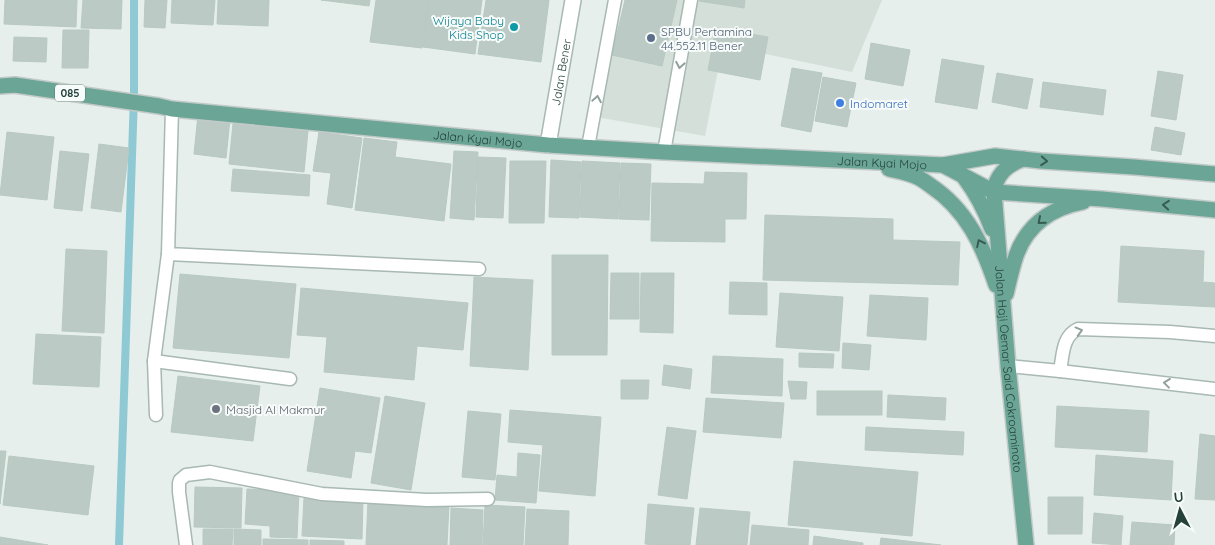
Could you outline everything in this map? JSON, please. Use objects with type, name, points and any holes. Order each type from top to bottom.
[{"type":"main road","name":"085","points":[[0,78],[7,86]]},
{"type":"main road","name":"Jalan Kyai Mojo","points":[[7,86],[166,107],[588,148],[864,162],[947,164],[995,156],[1215,174]]},
{"type":"main road","points":[[994,192],[995,183],[999,175],[1010,165],[1023,159]]},
{"type":"main road","points":[[864,162],[918,177],[942,193],[976,235],[987,257],[1003,305]]},
{"type":"main road","name":"Jalan Kyai Mojo","points":[[947,164],[994,192],[1102,199],[1215,210]]},
{"type":"main road","points":[[963,175],[986,212],[999,247]]},
{"type":"main road","name":"Jalan Haji Oemar Said Cokroaminoto","points":[[994,192],[1008,366],[1026,545]]},
{"type":"main road","points":[[1003,305],[1016,255],[1027,235],[1041,219],[1070,204],[1102,199]]},
{"type":"street","name":"Jalan Bener","points":[[548,145],[573,0]]},
{"type":"lane","points":[[588,148],[615,0]]},
{"type":"lane","points":[[664,152],[691,0]]},
{"type":"lane","points":[[156,415],[154,361],[168,254],[166,107]]},
{"type":"lane","points":[[168,254],[479,269]]},
{"type":"lane","points":[[1060,371],[1065,342],[1068,335],[1078,329],[1170,332],[1215,336]]},
{"type":"lane","points":[[154,361],[290,379]]},
{"type":"lane","points":[[1008,366],[1215,389]]},
{"type":"lane","points":[[186,545],[179,492],[180,480],[186,475],[210,472],[322,494],[427,500],[488,499]]},
{"type":"shaded area","points":[[625,0],[882,0],[852,72],[723,45],[705,136],[596,117]]},
{"type":"building","points":[[5,0],[77,0],[76,27],[4,24]]},
{"type":"building","points":[[83,0],[122,0],[121,29],[81,28]]},
{"type":"building","points":[[145,0],[167,0],[165,28],[144,27]]},
{"type":"building","points":[[172,0],[215,0],[213,25],[171,23]]},
{"type":"building","points":[[218,0],[269,0],[268,26],[217,24]]},
{"type":"building","points":[[321,0],[370,0],[369,6]]},
{"type":"building","points":[[376,0],[429,0],[422,48],[370,42]]},
{"type":"building","points":[[429,0],[482,0],[475,54],[423,47]]},
{"type":"building","name":"Wijaya Baby Kids Shop","points":[[486,0],[549,0],[541,62],[478,54]]},
{"type":"building","points":[[625,0],[677,0],[662,66],[612,55]]},
{"type":"building","points":[[700,0],[745,0],[744,8]]},
{"type":"building","points":[[716,28],[768,37],[760,80],[708,70]]},
{"type":"building","points":[[63,30],[89,30],[88,68],[62,68]]},
{"type":"building","points":[[14,37],[47,38],[46,62],[13,61]]},
{"type":"building","points":[[871,43],[910,50],[903,86],[865,79]]},
{"type":"building","points":[[942,59],[984,66],[977,109],[935,102]]},
{"type":"building","points":[[792,68],[822,73],[811,132],[781,126]]},
{"type":"building","points":[[1158,71],[1183,75],[1176,120],[1151,116]]},
{"type":"building","points":[[997,73],[1033,79],[1027,109],[992,102]]},
{"type":"building","points":[[823,77],[856,83],[847,127],[815,121]]},
{"type":"building","points":[[1043,82],[1106,90],[1103,115],[1040,107]]},
{"type":"building","points":[[198,115],[230,119],[226,158],[194,154]]},
{"type":"building","points":[[233,124],[308,131],[304,172],[229,164]]},
{"type":"building","points":[[1155,127],[1185,133],[1181,155],[1151,150]]},
{"type":"building","points":[[7,132],[54,137],[47,200],[0,195]]},
{"type":"building","points":[[319,132],[362,138],[352,208],[327,204],[331,173],[313,171]]},
{"type":"building","points":[[364,138],[397,142],[395,157],[451,164],[444,221],[355,210]]},
{"type":"building","points":[[99,144],[129,148],[121,212],[91,208]]},
{"type":"building","points":[[60,151],[89,154],[82,211],[54,208]]},
{"type":"building","points":[[454,151],[478,152],[474,220],[450,218]]},
{"type":"building","points":[[478,157],[506,158],[503,218],[476,217]]},
{"type":"building","points":[[551,160],[581,162],[579,218],[549,217]]},
{"type":"building","points":[[510,161],[546,161],[544,223],[509,223]]},
{"type":"building","points":[[582,161],[620,163],[618,219],[580,217]]},
{"type":"building","points":[[621,163],[651,164],[649,220],[619,219]]},
{"type":"building","points":[[233,169],[310,175],[309,196],[231,191]]},
{"type":"building","points":[[705,172],[747,173],[746,219],[725,219],[725,242],[651,241],[652,183],[704,184]]},
{"type":"building","points":[[765,215],[893,219],[893,240],[960,242],[958,285],[763,280]]},
{"type":"building","points":[[1121,246],[1204,251],[1203,282],[1215,283],[1215,307],[1118,302]]},
{"type":"building","points":[[66,249],[107,251],[104,333],[62,331]]},
{"type":"building","points":[[552,255],[608,255],[607,355],[552,355]]},
{"type":"building","points":[[611,273],[639,273],[639,319],[610,319]]},
{"type":"building","points":[[641,273],[674,273],[673,333],[640,332]]},
{"type":"building","points":[[180,274],[296,284],[289,358],[173,348]]},
{"type":"building","points":[[474,277],[533,280],[528,370],[470,366]]},
{"type":"building","points":[[730,282],[767,283],[767,315],[729,314]]},
{"type":"building","points":[[301,288],[468,303],[463,350],[417,346],[414,380],[324,372],[327,337],[297,335]]},
{"type":"building","points":[[780,293],[843,297],[839,351],[776,347]]},
{"type":"building","points":[[870,295],[928,298],[926,340],[867,336]]},
{"type":"building","points":[[36,334],[101,337],[99,387],[33,384]]},
{"type":"building","points":[[843,343],[871,345],[869,370],[842,368]]},
{"type":"building","points":[[799,353],[834,354],[833,368],[799,367]]},
{"type":"building","points":[[713,356],[783,359],[782,396],[711,393]]},
{"type":"building","points":[[664,365],[692,369],[690,389],[662,385]]},
{"type":"building","name":"Masjid Al Makmur","points":[[178,376],[260,386],[253,441],[171,432]]},
{"type":"building","points":[[621,380],[649,380],[648,399],[621,399]]},
{"type":"building","points":[[788,381],[807,382],[806,399],[791,399]]},
{"type":"building","points":[[320,388],[380,398],[371,453],[355,451],[351,478],[307,471]]},
{"type":"building","points":[[817,391],[882,391],[882,415],[817,415]]},
{"type":"building","points":[[888,395],[946,398],[945,420],[887,417]]},
{"type":"building","points":[[385,396],[425,403],[411,490],[371,483]]},
{"type":"building","points":[[706,398],[784,403],[781,438],[703,432]]},
{"type":"building","points":[[1057,406],[1149,411],[1147,452],[1055,447]]},
{"type":"building","points":[[510,410],[601,417],[595,496],[539,491],[543,445],[508,442]]},
{"type":"building","points":[[468,411],[501,414],[495,480],[462,477]]},
{"type":"building","points":[[667,427],[696,431],[687,499],[658,495]]},
{"type":"building","points":[[866,427],[964,432],[963,455],[865,450]]},
{"type":"building","points":[[1200,434],[1215,436],[1215,500],[1195,499]]},
{"type":"building","points":[[0,451],[6,451],[0,504]]},
{"type":"building","points":[[518,453],[540,455],[536,503],[495,500],[497,475],[517,477]]},
{"type":"building","points":[[1096,455],[1173,461],[1171,500],[1094,495]]},
{"type":"building","points":[[9,456],[94,466],[88,515],[3,505]]},
{"type":"building","points":[[794,461],[918,472],[912,536],[788,525]]},
{"type":"building","points":[[195,487],[242,488],[241,528],[194,527]]},
{"type":"building","points":[[247,489],[299,491],[297,538],[270,537],[270,526],[245,524]]},
{"type":"building","points":[[1048,497],[1083,497],[1082,534],[1048,534]]},
{"type":"building","points":[[304,498],[363,500],[362,539],[302,536]]},
{"type":"building","points":[[368,501],[449,505],[447,545],[366,545]]},
{"type":"building","points":[[648,504],[694,508],[690,545],[645,544]]},
{"type":"building","points":[[485,505],[525,507],[523,545],[483,545]]},
{"type":"building","points":[[451,508],[483,510],[482,545],[450,545]]},
{"type":"building","points":[[700,508],[750,512],[747,545],[696,545]]},
{"type":"building","points":[[527,509],[569,511],[568,545],[525,545]]},
{"type":"building","points":[[1094,513],[1123,516],[1121,545],[1092,543]]},
{"type":"building","points":[[1132,522],[1175,525],[1174,545],[1130,545]]},
{"type":"building","points":[[752,525],[809,530],[808,545],[750,545]]},
{"type":"building","points":[[203,529],[233,529],[232,545],[203,545]]},
{"type":"building","points":[[234,529],[261,530],[261,545],[234,545]]},
{"type":"building","points":[[814,536],[863,543],[863,545],[813,545]]},
{"type":"building","points":[[0,537],[48,545],[0,545]]},
{"type":"building","points":[[881,538],[941,545],[880,545]]},
{"type":"building","points":[[263,539],[308,540],[308,545],[263,545]]},
{"type":"building","points":[[310,540],[344,541],[344,545],[310,545]]},
{"type":"waterway","points":[[119,545],[134,96],[134,0]]},
{"type":"place","name":"Wijaya Baby Kids Shop","points":[[514,27]]},
{"type":"place","name":"SPBU Pertamina 44.552.11 Bener","points":[[651,38]]},
{"type":"place","name":"Indomaret","points":[[840,103]]},
{"type":"place","name":"Masjid Al Makmur","points":[[216,409]]}]
